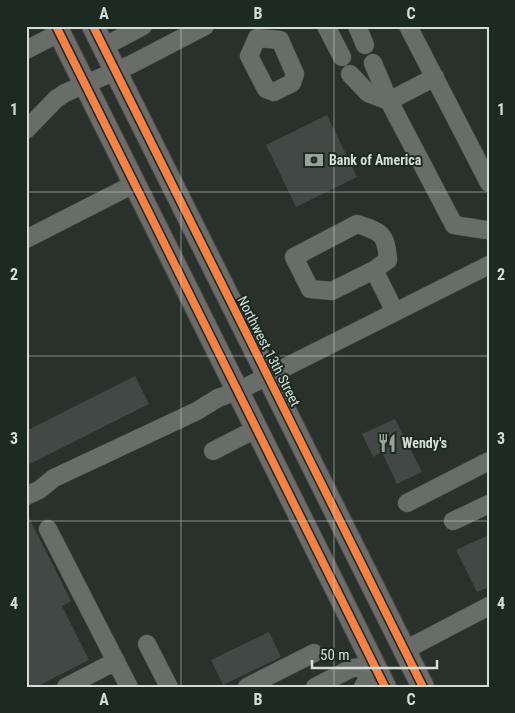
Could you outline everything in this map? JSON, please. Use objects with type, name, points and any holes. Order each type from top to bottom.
[{"type":"main road","name":"Northwest 13th Street","points":[[93,26],[423,687]]},
{"type":"main road","points":[[58,30],[385,687]]},
{"type":"main road","points":[[374,666],[405,650]]},
{"type":"street","points":[[103,47],[143,26]]},
{"type":"street","points":[[26,130],[56,99],[84,84],[116,72],[205,26]]},
{"type":"street","points":[[326,26],[342,57]]},
{"type":"street","points":[[357,26],[366,45]]},
{"type":"street","points":[[408,26],[489,183]]},
{"type":"street","points":[[26,50],[58,30]]},
{"type":"street","points":[[373,62],[389,101],[454,225],[488,231]]},
{"type":"street","points":[[350,74],[368,92],[389,101]]},
{"type":"street","points":[[389,101],[435,77]]},
{"type":"street","points":[[26,239],[134,184]]},
{"type":"street","points":[[357,224],[377,230],[387,244],[388,260],[374,270],[332,292],[310,289],[294,257],[357,224]]},
{"type":"street","points":[[26,496],[39,490],[54,478],[190,415],[218,398],[238,391],[489,265]]},
{"type":"street","points":[[374,270],[395,312]]},
{"type":"street","points":[[213,451],[256,428]]},
{"type":"street","points":[[407,503],[489,461]]},
{"type":"street","points":[[452,521],[489,504]]},
{"type":"street","points":[[48,529],[129,687]]},
{"type":"street","points":[[405,650],[489,606]]},
{"type":"street","points":[[147,644],[169,687]]},
{"type":"street","points":[[248,687],[314,653]]},
{"type":"street","points":[[66,687],[116,661]]},
{"type":"street","points":[[316,687],[352,668],[374,666]]},
{"type":"street","points":[[363,687],[374,666]]},
{"type":"building","points":[[327,115],[357,177],[296,207],[266,145]]},
{"type":"building","points":[[135,376],[149,404],[26,466],[26,431]]},
{"type":"building","name":"Wendy's","points":[[395,419],[422,472],[397,484],[382,452],[373,457],[362,434]]},
{"type":"building","points":[[26,512],[71,601],[62,606],[89,660],[36,687],[26,687]]},
{"type":"building","points":[[489,535],[489,587],[477,592],[456,550]]},
{"type":"building","points":[[269,632],[281,657],[223,685],[211,660]]},
{"type":"cycle path","points":[[56,26],[385,687]]},
{"type":"cycle path","points":[[93,26],[423,687]]},
{"type":"place","name":"Bank of America","points":[[314,160]]},
{"type":"place","name":"Wendy's","points":[[387,443]]}]
